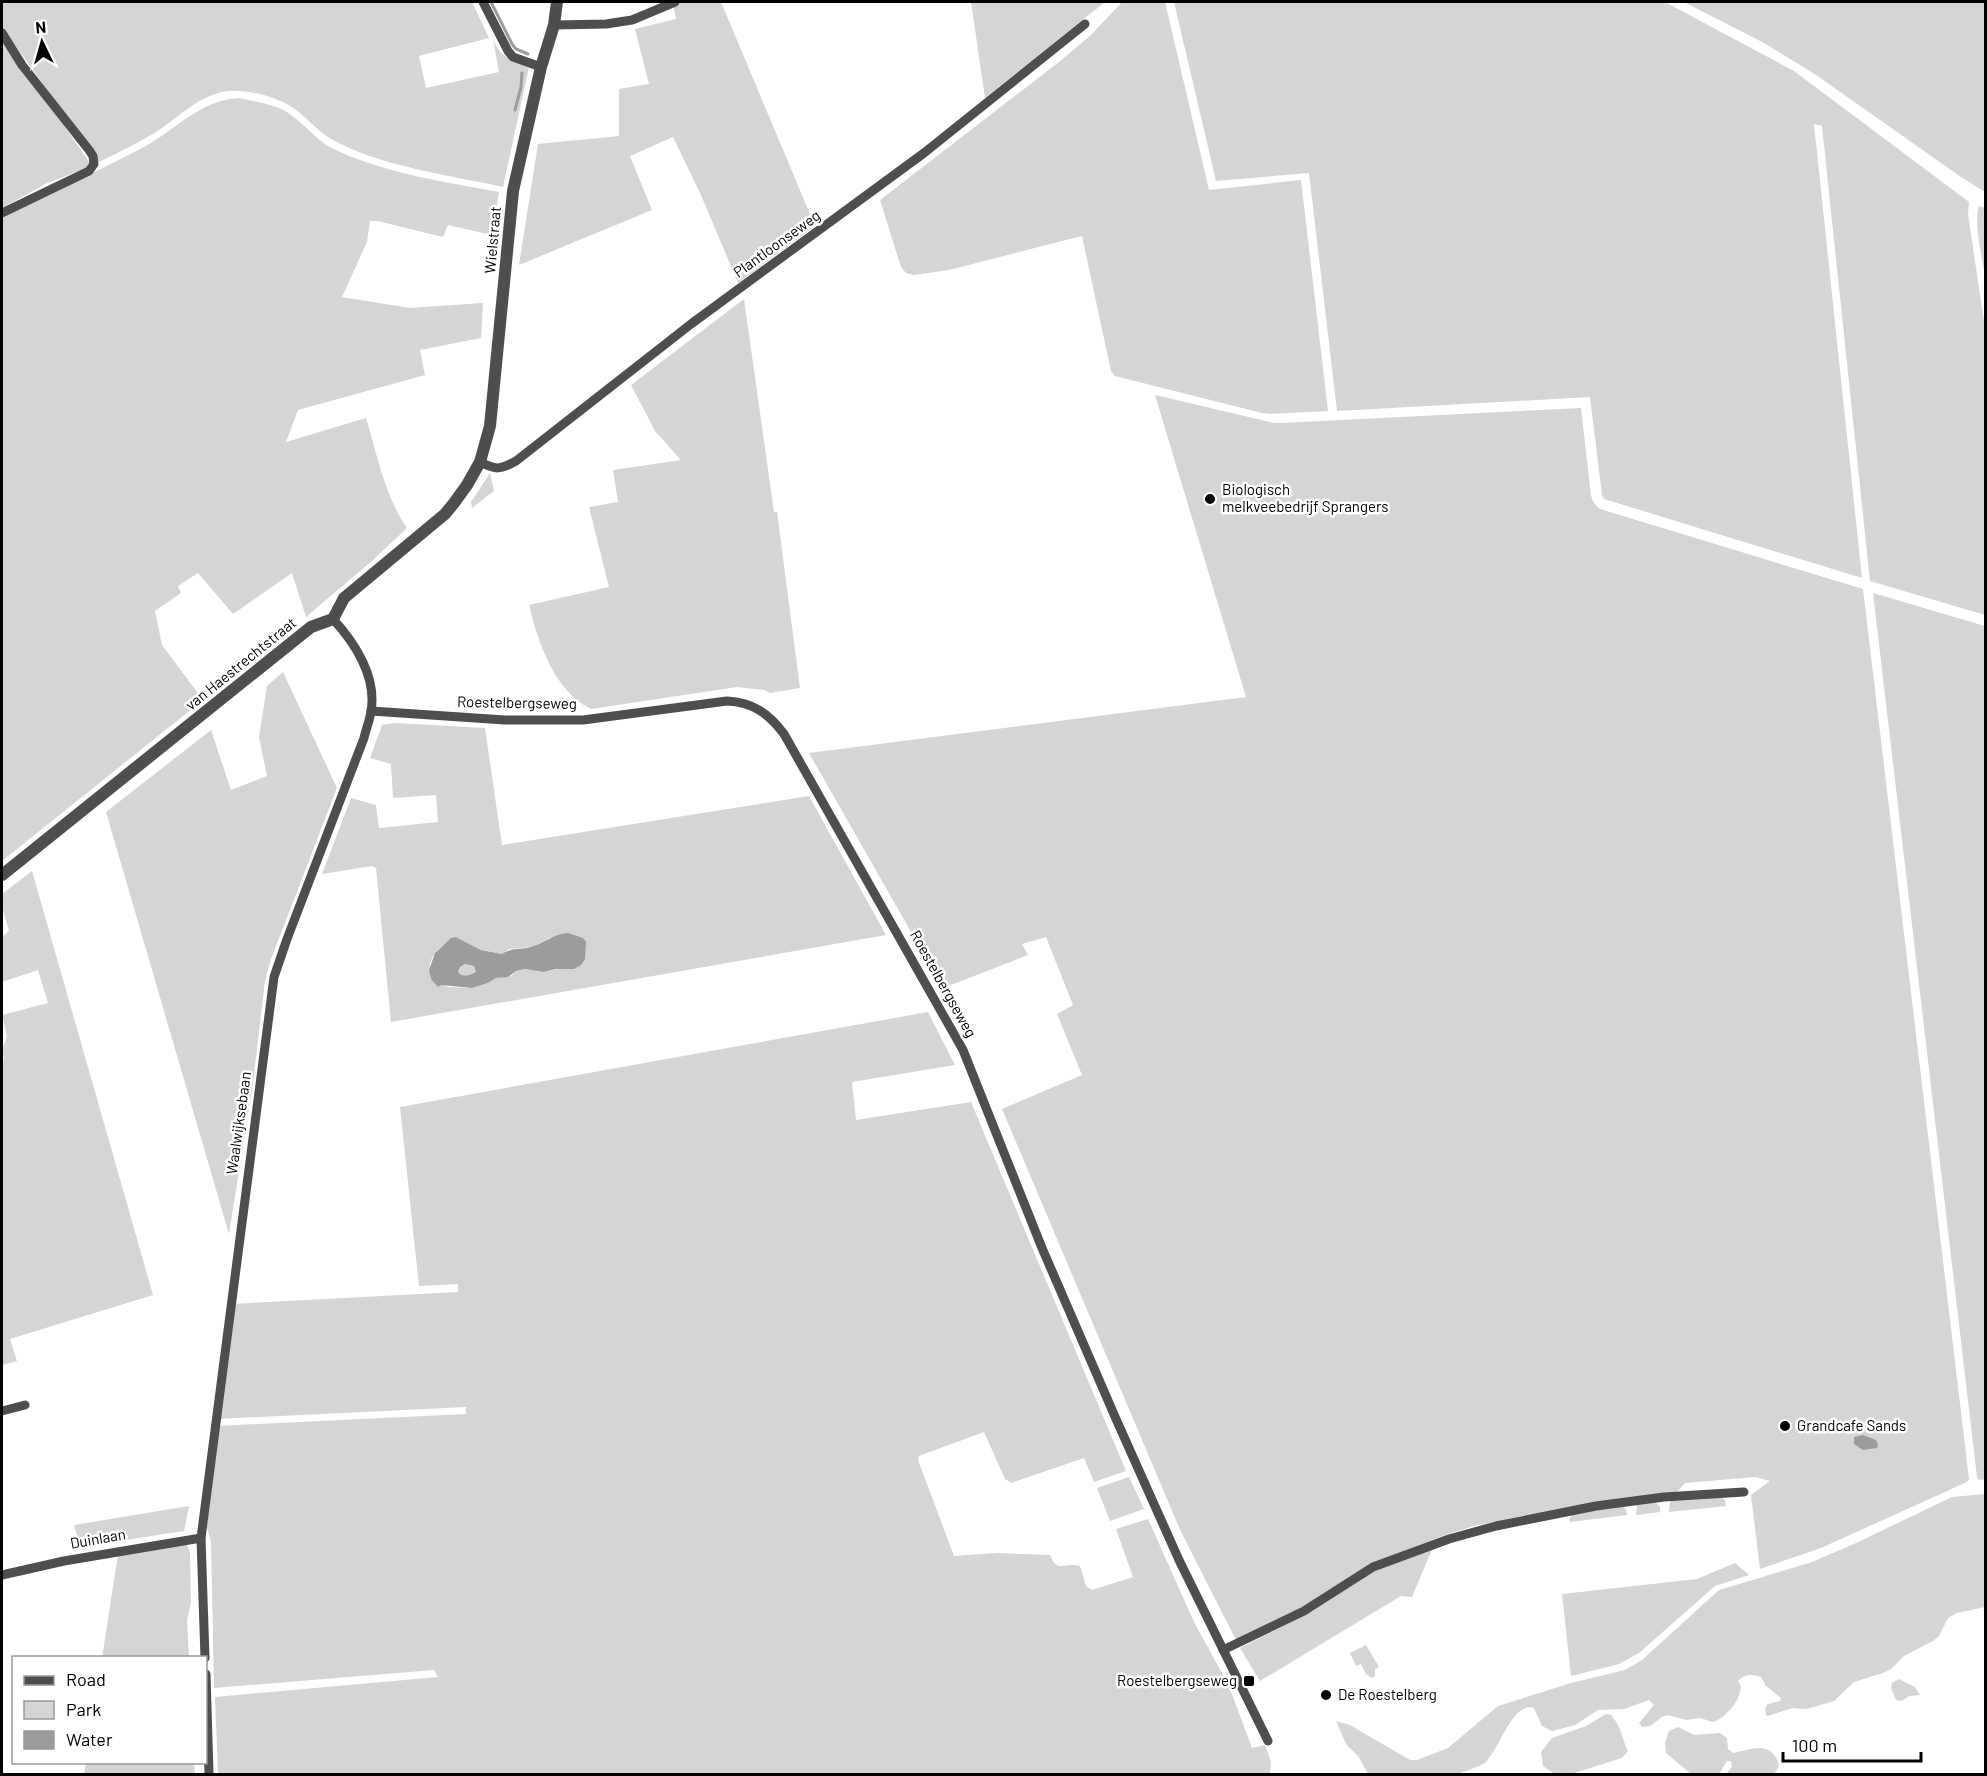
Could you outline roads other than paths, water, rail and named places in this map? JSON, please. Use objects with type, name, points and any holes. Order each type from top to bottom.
[{"type":"street","points":[[483,2],[513,57],[541,67]]},
{"type":"street","name":"Wielstraat","points":[[480,462],[490,426],[493,404],[513,191],[541,67],[554,25],[557,2]]},
{"type":"street","points":[[554,25],[589,26],[632,20],[675,2]]},
{"type":"street","name":"Plantloonseweg","points":[[480,462],[496,469],[506,467],[516,461],[691,324],[924,153],[1085,24]]},
{"type":"street","points":[[2,33],[17,58],[89,150],[94,164],[89,171],[2,213]]},
{"type":"street","points":[[333,619],[344,598],[445,514],[467,485],[480,462]]},
{"type":"street","name":"Waalwijksebaan","points":[[205,1656],[201,1538],[274,977],[364,738],[371,711],[369,681],[361,657],[333,619]]},
{"type":"street","name":"van Haestrechtstraat","points":[[2,875],[311,627],[333,619]]},
{"type":"street","name":"Roestelbergseweg","points":[[371,711],[515,720],[583,720],[727,701],[745,703],[776,722],[963,1050],[1042,1248],[1169,1538],[1268,1741]]},
{"type":"street","points":[[2,1411],[25,1405]]},
{"type":"street","points":[[1223,1650],[1304,1611],[1373,1567],[1449,1539],[1496,1526],[1596,1506],[1664,1497],[1744,1492]]},
{"type":"street","name":"Duinlaan","points":[[2,1575],[64,1561],[201,1538]]},
{"type":"street","points":[[207,1707],[209,1774]]},
{"type":"water","points":[[568,933],[583,938],[586,942],[585,959],[574,969],[544,972],[525,969],[472,988],[441,985],[438,987],[431,979],[429,970],[435,953],[451,938],[456,937],[481,950],[502,954],[531,947]],"holes":[[[465,964],[474,966],[476,972],[471,974],[464,975],[458,972]]]},
{"type":"water","points":[[1863,1435],[1876,1440],[1877,1448],[1863,1450],[1854,1444],[1854,1437]]},
{"type":"waterway","points":[[491,2],[512,44],[516,49],[528,54]]},
{"type":"waterway","points":[[515,110],[522,73]]},
{"type":"place","name":"Biologisch melkveebedrijf Sprangers","points":[[1210,499]]},
{"type":"place","name":"Grandcafe Sands","points":[[1785,1426]]},
{"type":"place","name":"Roestelbergseweg","points":[[1249,1681]]},
{"type":"place","name":"De Roestelberg","points":[[1326,1695]]}]
